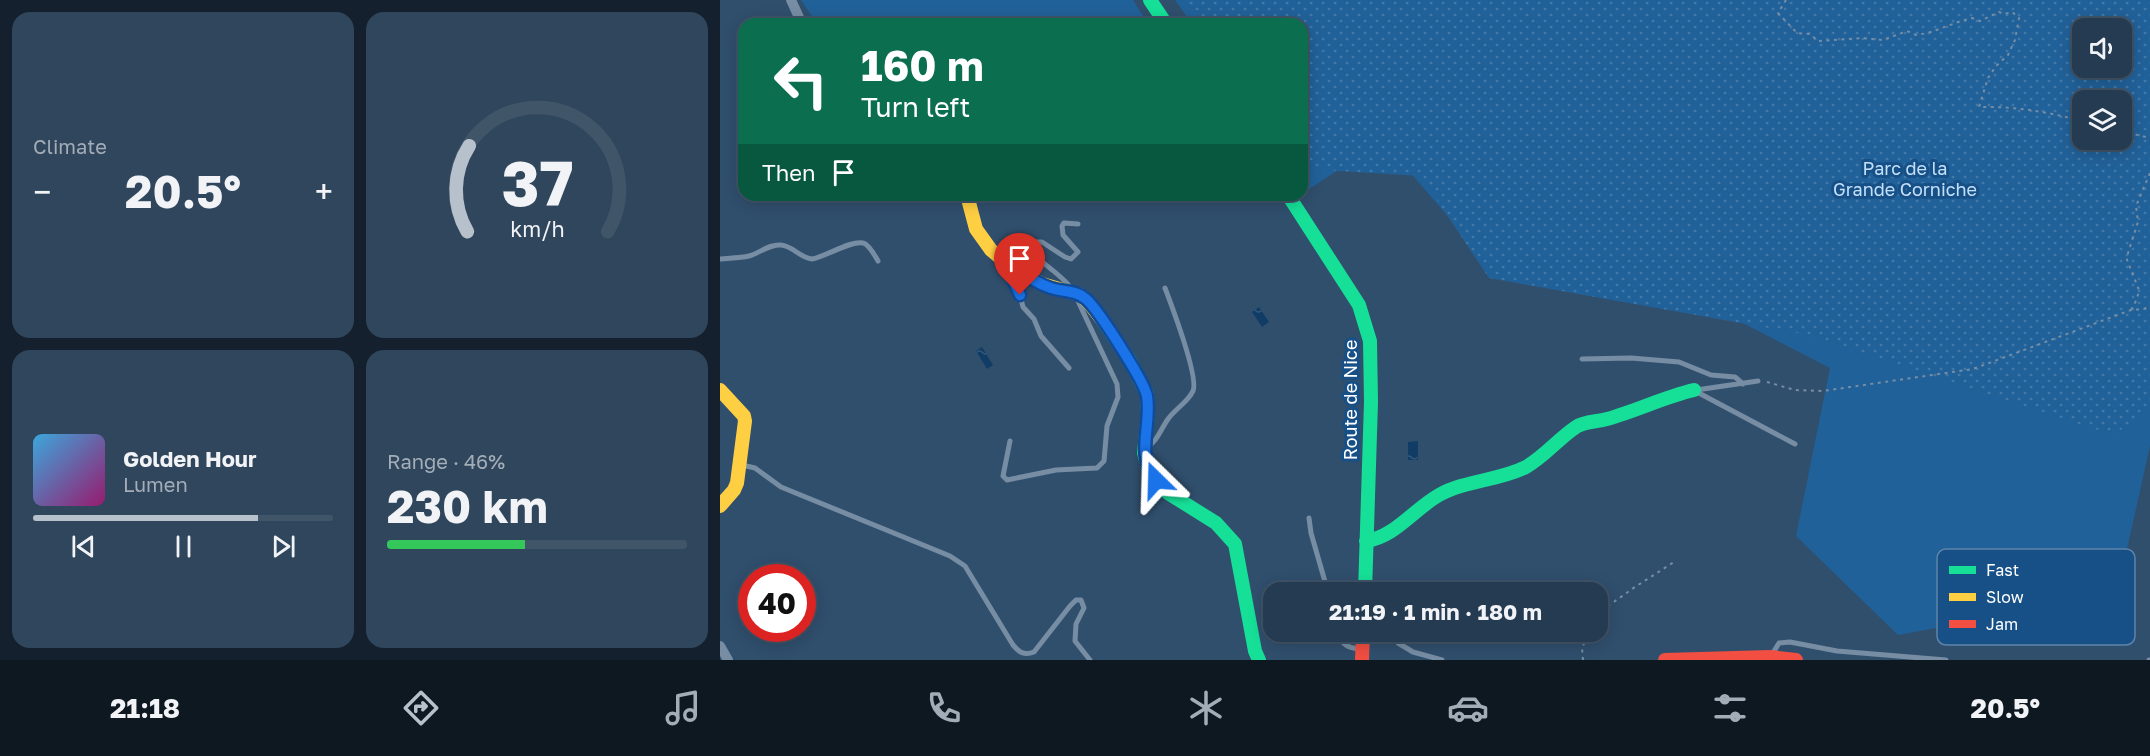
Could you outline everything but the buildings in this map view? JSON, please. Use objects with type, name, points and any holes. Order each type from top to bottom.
[{"type":"street","points":[[791,0],[799,18]]},
{"type":"street","points":[[1150,0],[1162,18]]},
{"type":"street","points":[[969,201],[978,234],[986,246],[1035,281],[1075,293],[1086,299],[1135,371],[1147,394],[1149,418],[1145,449],[1148,470],[1164,490],[1215,520],[1233,541],[1259,660]]},
{"type":"street","name":"Route de Nice","points":[[1292,201],[1359,305],[1370,341],[1371,402],[1365,582]]},
{"type":"street","points":[[720,390],[744,416],[745,421],[740,464],[734,490],[720,506]]},
{"type":"street","points":[[1366,541],[1379,539],[1437,496],[1458,486],[1495,479],[1524,467],[1545,454],[1578,424],[1607,419],[1666,397],[1694,390]]},
{"type":"street","points":[[720,646],[728,660]]},
{"type":"street","points":[[1665,660],[1770,657],[1796,660]]},
{"type":"lane","points":[[1010,441],[1003,476],[1007,480],[1056,470],[1097,468],[1104,461],[1107,426],[1118,397],[1117,384],[1075,293],[1068,283],[1033,254],[1036,242],[1042,242],[1071,259],[1078,252],[1063,235],[1062,226],[1069,222],[1078,224]]},
{"type":"lane","points":[[720,259],[751,256],[779,244],[812,259],[863,243],[878,261]]},
{"type":"lane","points":[[1004,260],[1023,307],[1034,319],[1041,336],[1069,368]]},
{"type":"lane","points":[[1145,449],[1153,444],[1169,417],[1194,390],[1185,344],[1165,288]]},
{"type":"lane","points":[[1582,359],[1631,358],[1678,362],[1711,375],[1735,377],[1743,384]]},
{"type":"lane","points":[[1694,390],[1758,381]]},
{"type":"lane","points":[[1694,390],[1795,444]]},
{"type":"lane","points":[[740,464],[755,468],[782,487],[950,556],[965,566],[1013,645],[1023,654],[1028,655],[1034,652],[1070,606],[1076,600],[1081,600],[1084,609],[1076,624],[1075,641],[1090,660]]},
{"type":"lane","points":[[1309,518],[1325,582]]},
{"type":"lane","points":[[1341,642],[1362,655]]},
{"type":"lane","points":[[1398,642],[1413,652],[1442,660]]},
{"type":"lane","points":[[1770,657],[1779,643],[1790,642],[1838,651],[1946,660]]},
{"type":"path","points":[[1786,0],[1778,13],[1797,33],[1810,34],[1818,41],[1862,38],[1883,40],[1907,31],[1916,35],[1928,33],[1972,18],[1980,21],[1999,12],[2004,14],[2012,12],[2019,18],[2014,40],[2008,55],[1996,66],[1988,78],[1979,107],[2000,106],[2049,112],[2072,118]]},
{"type":"path","points":[[2132,133],[2150,138]]},
{"type":"path","points":[[2131,310],[2138,299],[2139,290],[2127,260],[2138,222],[2136,206],[2150,173]]},
{"type":"path","points":[[1758,381],[1795,390],[1823,391],[1972,369],[2150,305]]},
{"type":"path","points":[[1608,606],[1674,562]]},
{"type":"path","points":[[1582,660],[1585,642]]},
{"type":"green space","points":[[801,0],[1133,0],[1144,18],[813,18]]},
{"type":"green space","name":"Parc de la Grande Corniche","points":[[1175,0],[2150,0],[2150,446],[2127,549],[1937,549],[1937,628],[1898,635],[1796,536],[1830,368],[1708,305],[1484,258],[1383,141],[1309,189],[1308,18],[1188,18]]},
{"type":"green space","name":"Parc de la Grande Corniche","points":[[1182,0],[2150,0],[2150,410],[2113,435],[1803,334],[1489,278],[1421,176],[1308,169],[1308,18],[1196,18]]},
{"type":"water","points":[[1259,307],[1269,322],[1262,327],[1252,312]]},
{"type":"water","points":[[982,347],[993,365],[987,369],[976,351]]},
{"type":"water","points":[[1418,441],[1418,460],[1408,460],[1408,442]]},
{"type":"traffic: fast","points":[[1150,0],[1162,18]]},
{"type":"traffic: fast","points":[[1292,201],[1359,305],[1370,341],[1371,402],[1365,582]]},
{"type":"traffic: fast","points":[[1104,322],[1130,361],[1147,394],[1148,413],[1144,453],[1149,471],[1168,493],[1216,523],[1235,544],[1255,651],[1259,660]]},
{"type":"traffic: fast","points":[[1366,541],[1386,534],[1430,501],[1449,490],[1526,467],[1579,425],[1618,416],[1694,390]]},
{"type":"traffic: slow","points":[[969,201],[976,229],[991,250],[1010,266],[1042,284],[1080,295],[1104,322]]},
{"type":"traffic: slow","points":[[720,390],[744,416],[745,421],[737,483],[720,506]]},
{"type":"traffic: jam","points":[[1362,660],[1363,642]]},
{"type":"traffic: jam","points":[[1665,660],[1770,657],[1796,660]]},
{"type":"route","points":[[1020,295],[1004,260],[1035,281],[1078,294],[1086,299],[1098,315],[1135,371],[1147,394],[1149,418],[1145,449],[1148,470],[1156,480]]}]
